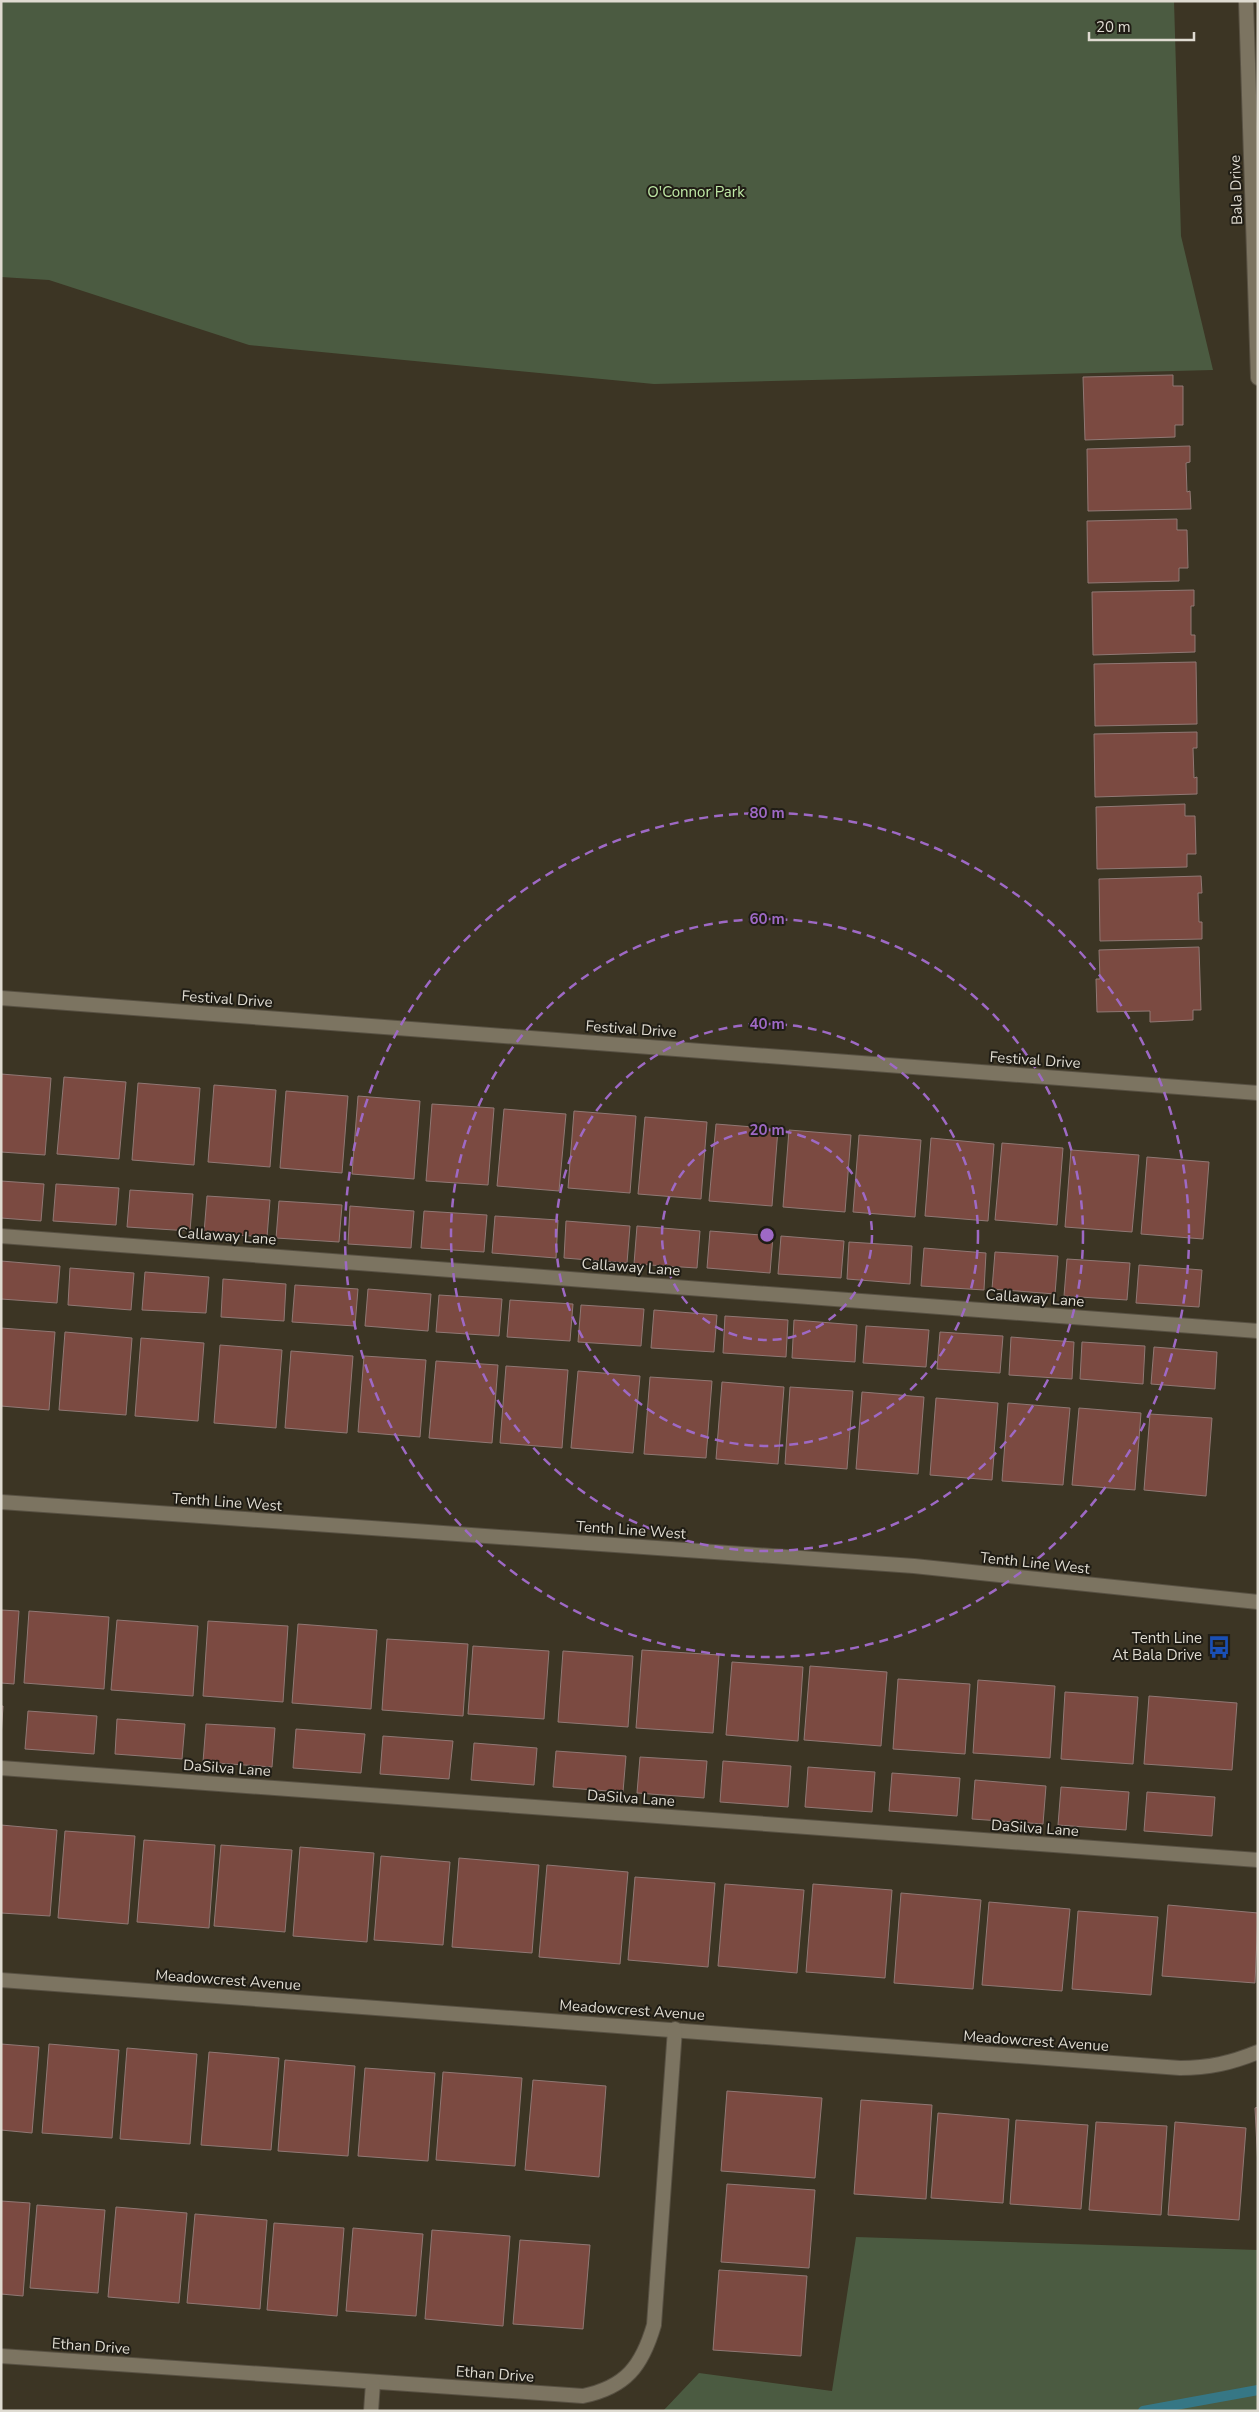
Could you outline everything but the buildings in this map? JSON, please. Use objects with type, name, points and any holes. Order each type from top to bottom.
[{"type":"street","name":"Bala Drive","points":[[1246,1],[1258,378]]},
{"type":"street","name":"Festival Drive","points":[[1,998],[1258,1093]]},
{"type":"street","name":"Callaway Lane","points":[[1,1236],[1258,1331]]},
{"type":"street","name":"Tenth Line West","points":[[1,1502],[914,1566],[1258,1602]]},
{"type":"street","name":"DaSilva Lane","points":[[1,1768],[1258,1860]]},
{"type":"street","name":"Meadowcrest Avenue","points":[[1,1980],[1180,2068],[1210,2068],[1230,2063],[1258,2052]]},
{"type":"street","name":"Ethan Drive","points":[[1,2356],[583,2396],[604,2391],[622,2380],[637,2365],[648,2346],[654,2325],[675,2029]]},
{"type":"street","points":[[371,2411],[373,2383]]},
{"type":"green space","name":"O'Connor Park","points":[[1,1],[1174,1],[1181,236],[1213,370],[654,384],[249,345],[49,280],[1,277]]},
{"type":"green space","points":[[856,2237],[1258,2250],[1258,2411],[663,2411],[699,2373],[832,2391]]},
{"type":"waterway","points":[[1143,2411],[1258,2390]]},
{"type":"place","name":"Tenth Line At Bala Drive","points":[[1219,1647]]}]
